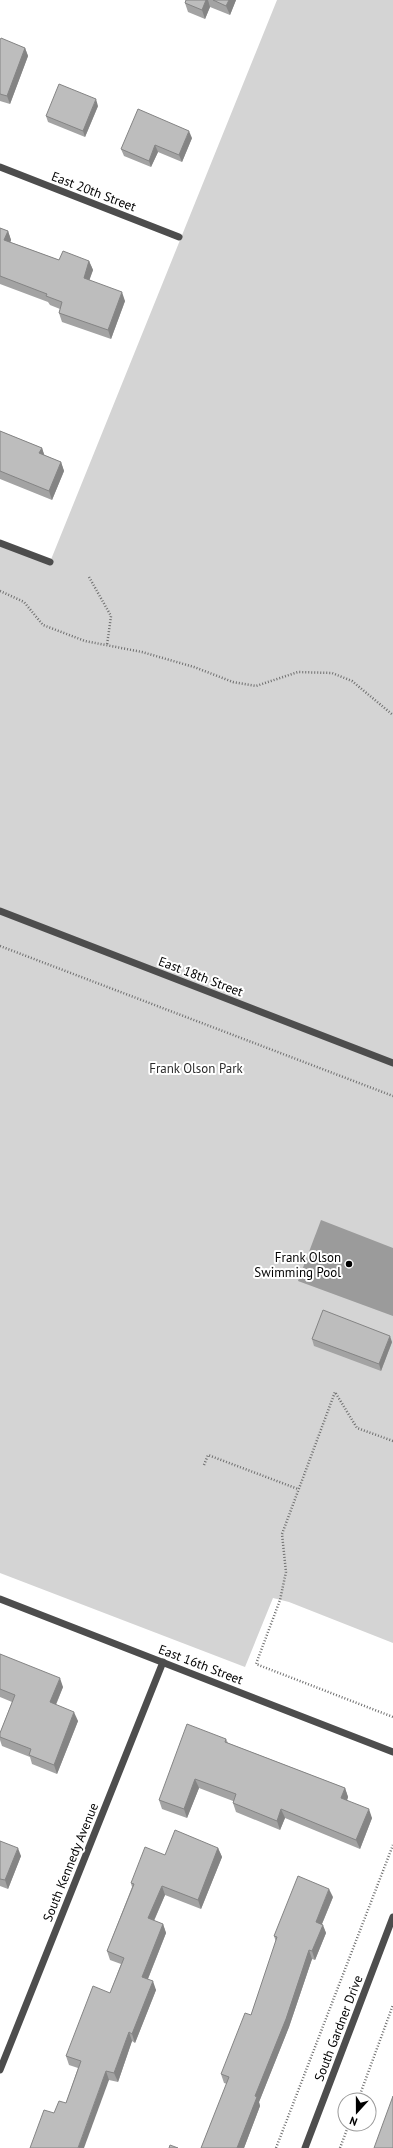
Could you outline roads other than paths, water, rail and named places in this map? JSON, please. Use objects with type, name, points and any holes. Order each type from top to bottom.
[{"type":"street","name":"East 20th Street","points":[[0,167],[179,237]]},
{"type":"street","points":[[0,543],[50,562]]},
{"type":"street","name":"East 18th Street","points":[[0,911],[393,1063]]},
{"type":"street","name":"East 16th Street","points":[[0,1599],[393,1752]]},
{"type":"street","name":"South Kennedy Avenue","points":[[0,2070],[162,1662]]},
{"type":"street","name":"South Gardner Drive","points":[[305,2148],[393,1918]]},
{"type":"place","name":"Frank Olson Swimming Pool","points":[[349,1264]]},
{"type":"park label","name":"Frank Olson Park","points":[[196,1068]]}]
